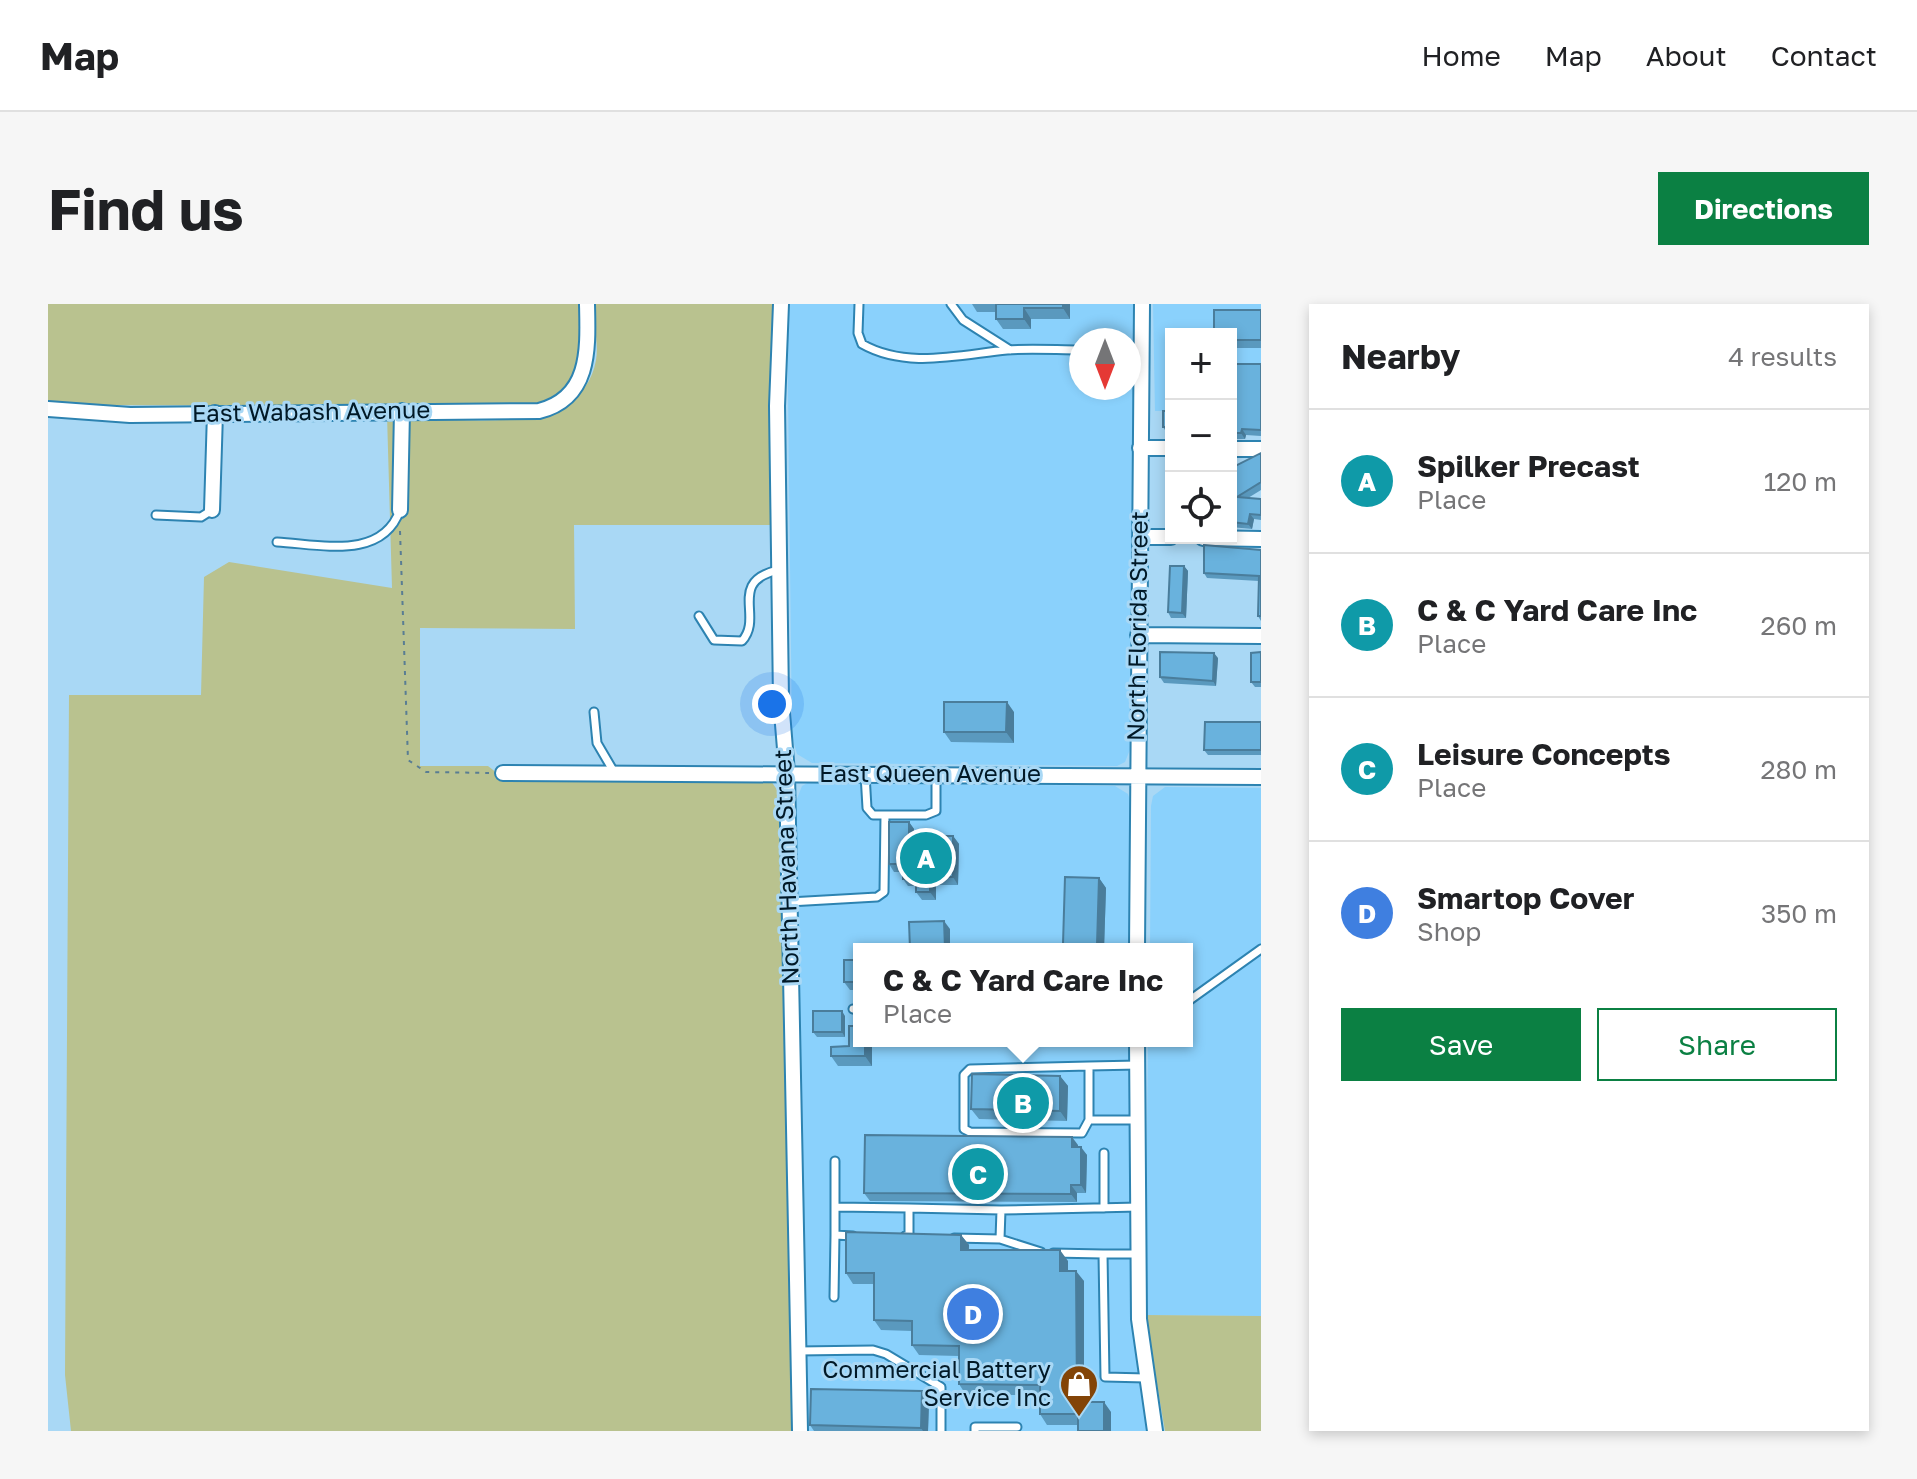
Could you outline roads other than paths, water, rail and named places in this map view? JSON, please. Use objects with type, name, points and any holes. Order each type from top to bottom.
[{"type":"street","name":"East Wabash Avenue","points":[[48,409],[130,415],[402,411],[518,414],[548,409],[569,395],[579,382],[587,361],[587,304]]},
{"type":"street","name":"North Havana Street","points":[[781,304],[777,382],[781,700],[787,773],[800,1431]]},
{"type":"street","name":"North Florida Street","points":[[1138,328],[1142,304]]},
{"type":"street","name":"North Florida Street","points":[[1137,943],[1140,537],[1138,400]]},
{"type":"street","points":[[400,510],[402,411]]},
{"type":"street","points":[[212,510],[215,413]]},
{"type":"street","points":[[1140,448],[1165,448]]},
{"type":"street","points":[[1237,449],[1261,449]]},
{"type":"street","points":[[1140,537],[1165,537]]},
{"type":"street","points":[[1237,539],[1261,539]]},
{"type":"street","points":[[1138,635],[1261,636]]},
{"type":"street","name":"East Queen Avenue","points":[[503,773],[1261,777]]},
{"type":"street","points":[[1137,1047],[1139,1319],[1155,1431]]},
{"type":"lane","points":[[859,304],[858,333],[862,344],[895,358],[1010,350],[1069,350]]},
{"type":"lane","points":[[951,304],[963,320],[1010,350]]},
{"type":"lane","points":[[156,515],[201,517],[212,510]]},
{"type":"lane","points":[[277,542],[327,547],[371,541],[395,524],[400,510]]},
{"type":"lane","points":[[699,616],[714,640],[742,641],[750,630],[749,592],[765,573],[780,570]]},
{"type":"lane","points":[[594,712],[597,743],[614,772]]},
{"type":"lane","points":[[865,774],[867,808],[873,815],[926,815],[936,811],[936,774]]},
{"type":"lane","points":[[789,902],[877,897],[884,892],[885,815]]},
{"type":"lane","points":[[1193,998],[1261,949]]},
{"type":"lane","points":[[1089,1066],[1089,1120],[1082,1133],[970,1132],[964,1129],[964,1075],[970,1069],[1089,1066],[1138,1065]]},
{"type":"lane","points":[[1089,1120],[1138,1120]]},
{"type":"lane","points":[[1104,1153],[1104,1208]]},
{"type":"lane","points":[[834,1297],[835,1161]]},
{"type":"lane","points":[[835,1207],[1001,1210],[1139,1207]]},
{"type":"lane","points":[[909,1208],[909,1237]]},
{"type":"lane","points":[[1000,1239],[1001,1210]]},
{"type":"lane","points":[[835,1235],[865,1236]]},
{"type":"lane","points":[[894,1236],[924,1237]]},
{"type":"lane","points":[[939,1237],[1000,1239],[1038,1252],[1139,1254]]},
{"type":"lane","points":[[1103,1254],[1105,1377],[1146,1378]]},
{"type":"lane","points":[[798,1351],[873,1350],[886,1354],[941,1387],[941,1431]]},
{"type":"lane","points":[[975,1431],[975,1427],[1017,1427]]},
{"type":"place","name":"Spilker Precast","points":[[926,858]]},
{"type":"place","name":"C & C Yard Care Inc","points":[[1023,1103]]},
{"type":"place","name":"Leisure Concepts","points":[[978,1174]]},
{"type":"place","name":"Smartop Cover","points":[[973,1314]]},
{"type":"place","name":"Commercial Battery Service Inc","points":[[1079,1418]]}]
